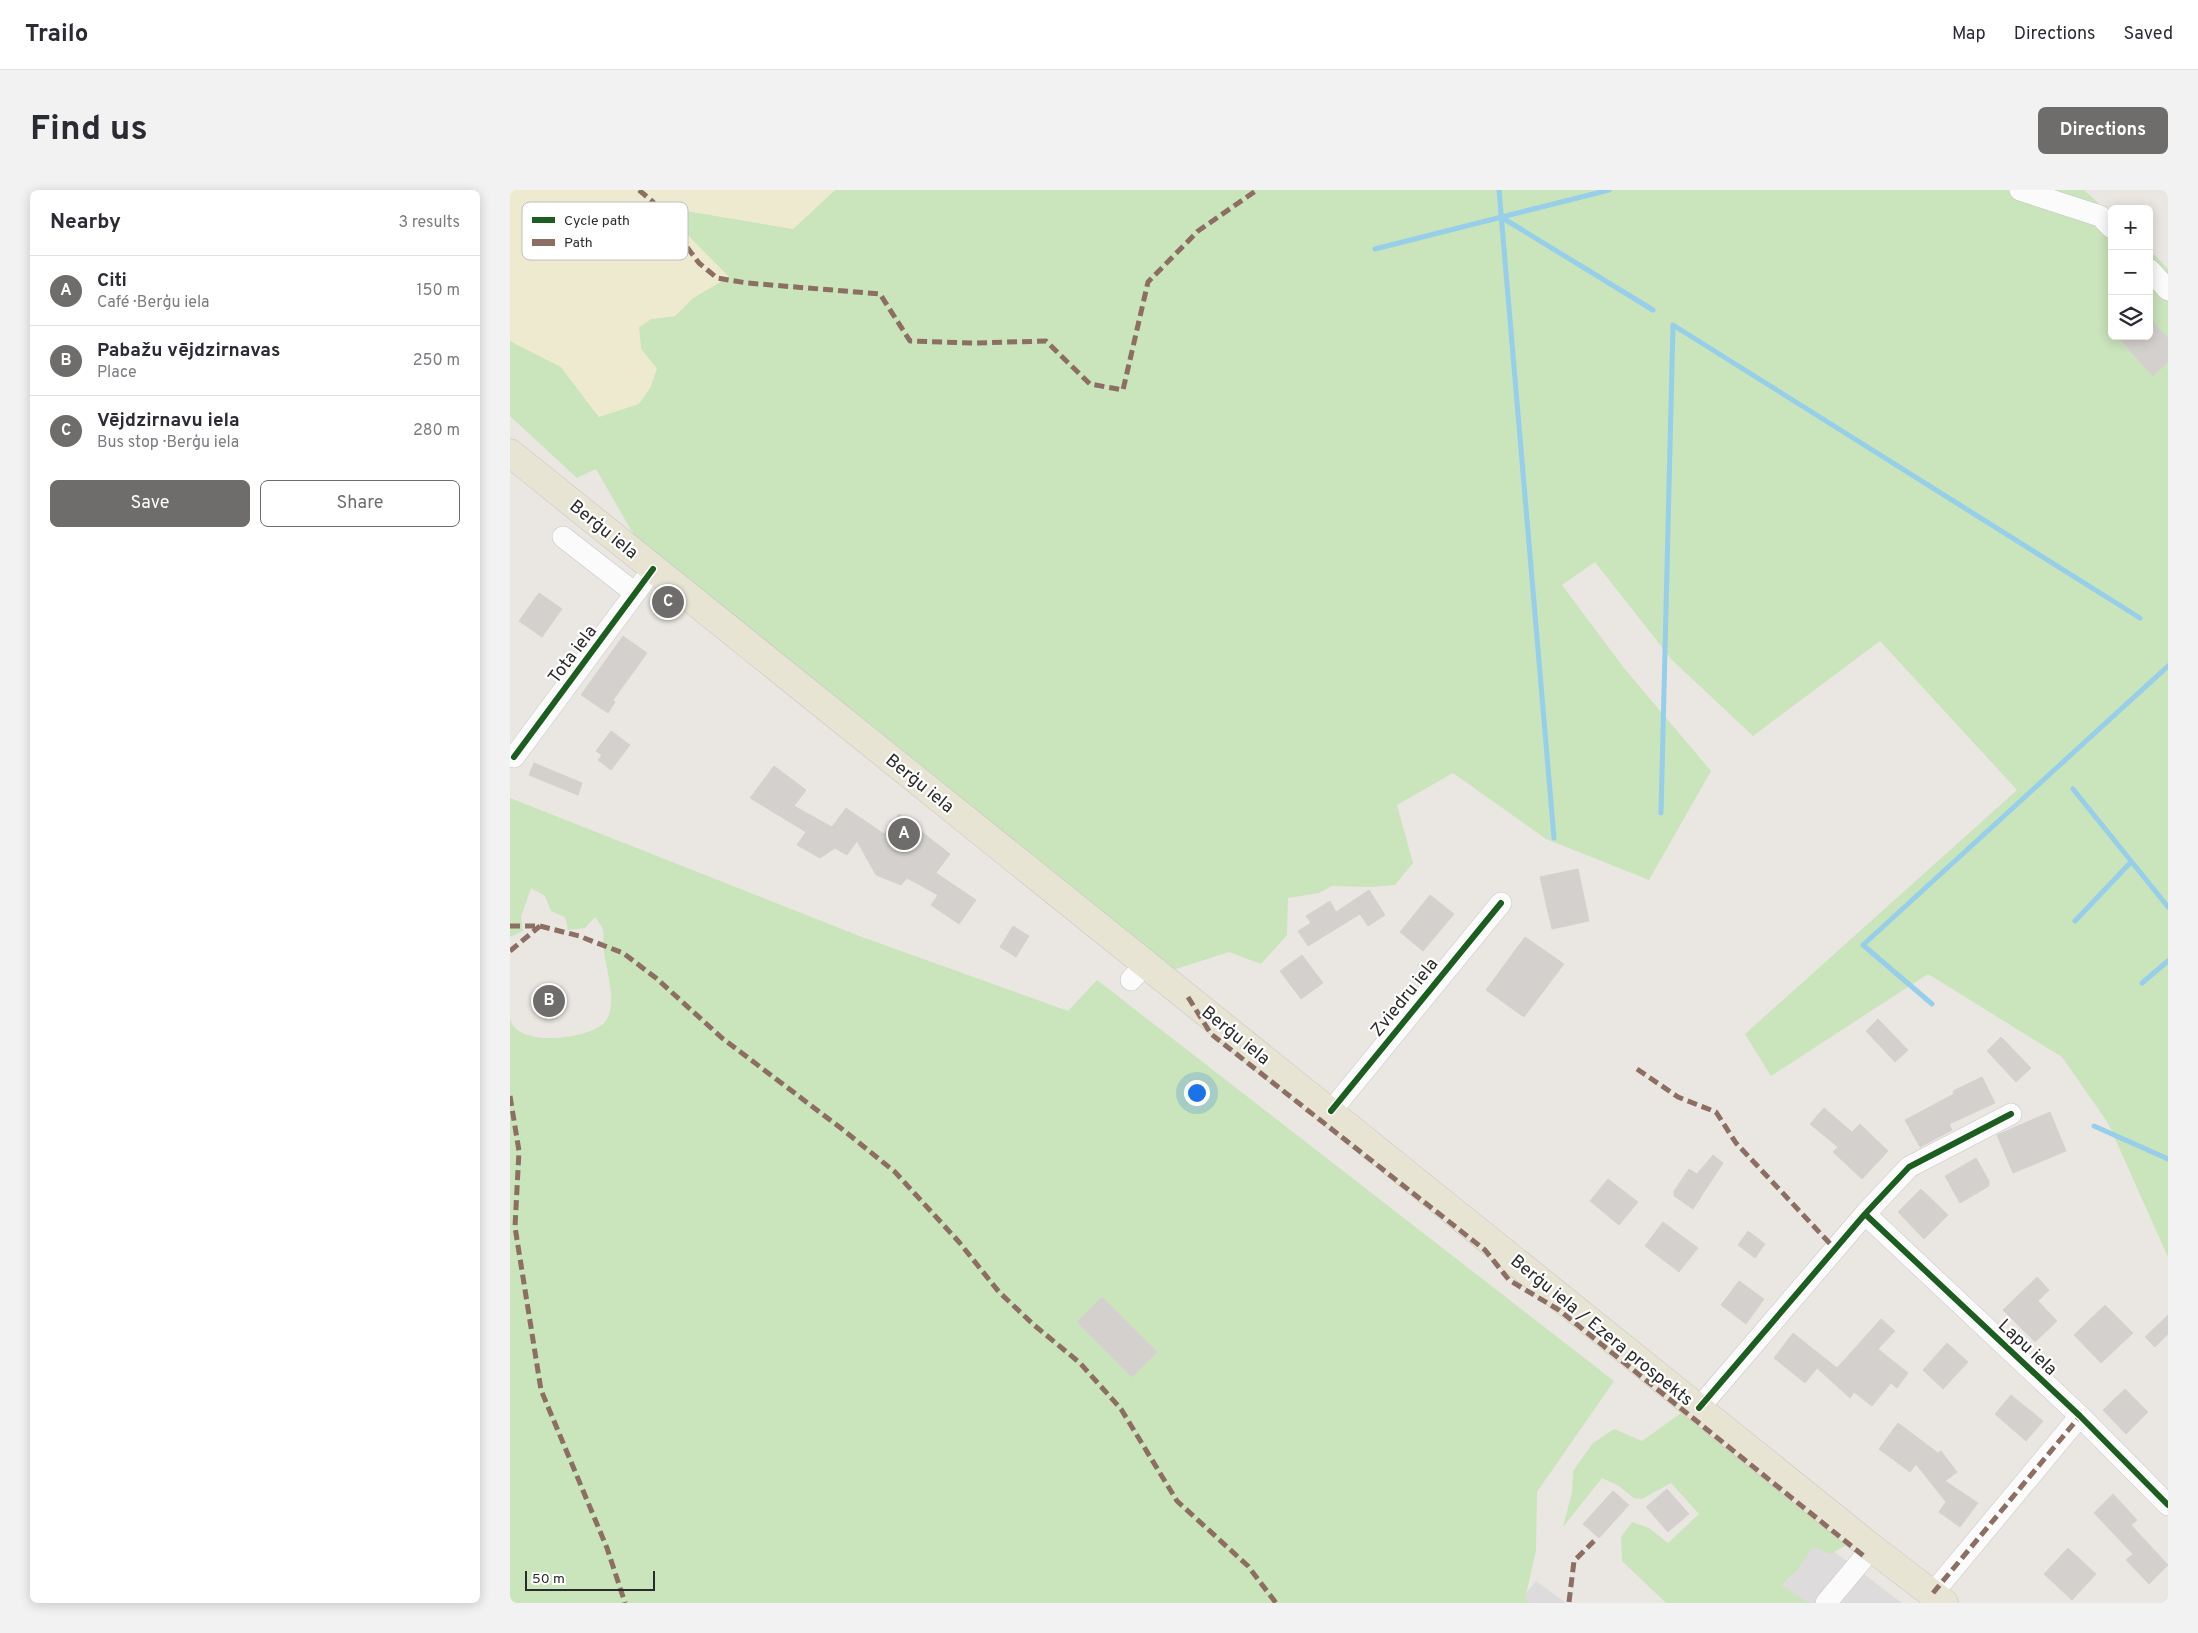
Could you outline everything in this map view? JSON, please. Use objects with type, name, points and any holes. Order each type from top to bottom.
[{"type":"main road","name":"Berģu iela","points":[[510,453],[653,569],[1139,972],[1331,1111]]},
{"type":"main road","name":"Berģu iela / Ezera prospekts","points":[[1331,1111],[1872,1548],[1939,1598]]},
{"type":"street","points":[[2020,190],[2100,216],[2108,224]]},
{"type":"street","points":[[2153,273],[2168,290]]},
{"type":"street","points":[[563,537],[635,593]]},
{"type":"street","name":"Tota iela","points":[[514,757],[653,569]]},
{"type":"street","name":"Zviedru iela","points":[[1331,1111],[1501,903]]},
{"type":"street","points":[[1699,1408],[1865,1214],[1909,1167],[2011,1114]]},
{"type":"street","name":"Lapu iela","points":[[1865,1214],[2080,1416],[2168,1505]]},
{"type":"street","points":[[1939,1598],[2080,1416]]},
{"type":"street","points":[[1826,1603],[1872,1548]]},
{"type":"shaded area","points":[[1778,1509],[1902,1603],[1701,1603]]},
{"type":"shaded area","points":[[1536,1581],[1566,1603],[1518,1603]]},
{"type":"green space","points":[[835,190],[2084,190],[2108,211],[2108,340],[2153,340],[2153,253],[2168,269],[2168,1257],[2108,1123],[2062,1057],[1928,974],[1771,1076],[1745,1034],[2017,790],[1880,641],[1753,736],[1672,660],[1595,562],[1562,585],[1624,668],[1711,771],[1649,880],[1546,839],[1453,773],[1397,805],[1413,863],[1395,885],[1371,887],[1332,886],[1319,893],[1288,898],[1287,935],[1261,964],[1229,952],[1173,970],[639,544],[596,469],[577,478],[510,416],[510,341],[561,367],[599,417],[657,369],[641,349],[639,327],[651,319],[675,316],[693,298],[728,277],[688,236],[688,211],[793,229]]},
{"type":"green space","points":[[510,798],[862,937],[1068,1011],[1097,980],[1614,1381],[1537,1492],[1536,1551],[1525,1599],[1529,1603],[510,1603],[510,1018],[515,1028],[525,1034],[539,1037],[554,1038],[585,1033],[605,1022],[611,1005],[611,995],[603,946],[603,930],[595,917],[585,928],[568,930],[565,917],[551,911],[545,896],[531,888],[521,917],[523,931],[510,937]]},
{"type":"green space","points":[[1681,1413],[1847,1545],[1830,1554],[1813,1547],[1797,1570],[1781,1585],[1809,1603],[1666,1603],[1622,1561],[1621,1537],[1632,1522],[1649,1528],[1668,1543],[1699,1514],[1671,1483],[1642,1499],[1634,1498],[1619,1486],[1602,1478],[1563,1527],[1572,1492],[1573,1471],[1593,1443],[1614,1429],[1642,1441]]},
{"type":"sand","points":[[510,190],[835,190],[793,229],[688,211],[688,202],[522,202],[522,260],[688,260],[688,235],[729,277],[693,298],[675,316],[651,319],[639,327],[641,349],[657,369],[650,388],[639,404],[599,417],[561,367],[510,341]]},
{"type":"building","points":[[2153,322],[2168,338],[2168,362],[2153,376],[2121,340],[2153,340]]},
{"type":"building","points":[[539,593],[562,609],[542,637],[519,621]]},
{"type":"building","points":[[623,636],[647,653],[613,700],[615,702],[608,713],[581,695]]},
{"type":"building","points":[[611,731],[630,745],[611,770],[598,760],[602,755],[596,751]]},
{"type":"building","points":[[534,763],[582,783],[578,795],[529,775]]},
{"type":"building","points":[[774,766],[806,790],[794,806],[832,827],[846,808],[884,834],[899,814],[950,854],[936,873],[976,900],[959,924],[931,905],[938,895],[907,878],[901,885],[876,875],[857,841],[847,855],[835,848],[820,858],[797,845],[806,832],[750,798]]},
{"type":"building","points":[[1578,869],[1589,921],[1552,929],[1540,877]]},
{"type":"building","points":[[1369,890],[1385,915],[1368,926],[1360,914],[1308,946],[1298,931],[1311,923],[1306,916],[1330,901],[1336,912]]},
{"type":"building","points":[[1430,895],[1454,914],[1423,951],[1400,932]]},
{"type":"building","points":[[1013,926],[1029,936],[1016,957],[1000,947]]},
{"type":"building","points":[[1525,937],[1564,964],[1524,1017],[1486,990]]},
{"type":"building","points":[[1302,955],[1323,983],[1301,999],[1280,971]]},
{"type":"building","points":[[549,988],[559,991],[562,1001],[559,1011],[549,1014],[539,1011],[536,1001],[539,991]]},
{"type":"building","points":[[1878,1019],[1908,1050],[1895,1062],[1866,1031]]},
{"type":"building","points":[[2001,1037],[2031,1068],[2016,1082],[1987,1051]]},
{"type":"building","points":[[1982,1077],[1995,1103],[1949,1124],[1952,1130],[1920,1147],[1905,1120],[1954,1094],[1953,1091]]},
{"type":"building","points":[[1824,1108],[1852,1132],[1860,1124],[1888,1151],[1862,1179],[1833,1152],[1838,1147],[1810,1124]]},
{"type":"building","points":[[2050,1112],[2066,1151],[2013,1173],[1997,1135]]},
{"type":"building","points":[[1713,1155],[1723,1163],[1693,1209],[1674,1196],[1674,1191],[1689,1169],[1697,1174]]},
{"type":"building","points":[[1976,1158],[1989,1181],[1989,1186],[1960,1203],[1945,1176]]},
{"type":"building","points":[[1608,1179],[1638,1202],[1619,1225],[1590,1201]]},
{"type":"building","points":[[1921,1189],[1948,1215],[1924,1239],[1898,1212]]},
{"type":"building","points":[[1663,1222],[1698,1248],[1679,1272],[1645,1246]]},
{"type":"building","points":[[1748,1231],[1765,1244],[1755,1258],[1738,1245]]},
{"type":"building","points":[[2037,1277],[2049,1290],[2038,1301],[2057,1321],[2035,1342],[2003,1310]]},
{"type":"building","points":[[1739,1281],[1764,1299],[1746,1324],[1721,1305]]},
{"type":"building","points":[[1102,1297],[1157,1352],[1132,1377],[1077,1322]]},
{"type":"building","points":[[2105,1305],[2133,1333],[2101,1363],[2074,1335]]},
{"type":"building","points":[[2168,1315],[2168,1334],[2155,1347],[2145,1337]]},
{"type":"building","points":[[1881,1319],[1895,1331],[1878,1349],[1908,1373],[1897,1388],[1891,1383],[1872,1406],[1854,1392],[1850,1398],[1817,1368],[1805,1383],[1774,1358],[1793,1333],[1837,1368]]},
{"type":"building","points":[[1947,1343],[1968,1362],[1943,1389],[1923,1370]]},
{"type":"building","points":[[2125,1389],[2148,1412],[2126,1434],[2103,1410]]},
{"type":"building","points":[[2011,1395],[2043,1421],[2026,1441],[1995,1414]]},
{"type":"building","points":[[1898,1423],[1938,1453],[1941,1451],[1957,1472],[1945,1481],[1978,1503],[1960,1527],[1939,1512],[1946,1502],[1916,1464],[1910,1472],[1879,1449]]},
{"type":"building","points":[[1667,1489],[1689,1514],[1668,1532],[1646,1507]]},
{"type":"building","points":[[1613,1491],[1629,1505],[1599,1538],[1583,1524]]},
{"type":"building","points":[[2113,1494],[2137,1520],[2131,1525],[2168,1565],[2149,1584],[2126,1560],[2133,1554],[2094,1513]]},
{"type":"building","points":[[2068,1548],[2096,1574],[2072,1600],[2044,1574]]},
{"type":"waterway","points":[[1499,190],[1554,838]]},
{"type":"waterway","points":[[1375,249],[1609,190]]},
{"type":"waterway","points":[[1501,217],[1653,310]]},
{"type":"waterway","points":[[1661,813],[1673,325],[2140,618]]},
{"type":"waterway","points":[[1932,1004],[1863,945],[2168,666]]},
{"type":"waterway","points":[[2073,789],[2168,907]]},
{"type":"waterway","points":[[2075,921],[2131,862]]},
{"type":"waterway","points":[[2142,983],[2168,961]]},
{"type":"waterway","points":[[2094,1126],[2168,1159]]},
{"type":"marked path","points":[[639,190],[653,202]]},
{"type":"marked path","points":[[688,248],[699,263],[717,278],[747,283],[880,294],[910,341],[974,343],[1046,341],[1090,384],[1123,390],[1148,282],[1198,231],[1257,190]]},
{"type":"marked path","points":[[510,926],[540,926],[579,936],[623,953],[656,978],[722,1038],[842,1129],[895,1172],[959,1242],[999,1292],[1034,1325],[1080,1363],[1121,1409],[1177,1501],[1248,1566],[1276,1603]]},
{"type":"marked path","points":[[510,951],[540,926]]},
{"type":"marked path","points":[[1188,997],[1211,1034],[1485,1250],[1509,1280],[1559,1310],[1865,1557]]},
{"type":"marked path","points":[[1637,1069],[1678,1097],[1716,1112],[1736,1143],[1835,1249]]},
{"type":"marked path","points":[[510,1096],[519,1151],[515,1227],[541,1390],[607,1548],[625,1603]]},
{"type":"marked path","points":[[1933,1593],[2080,1416]]},
{"type":"marked path","points":[[1569,1602],[1574,1561],[1594,1541]]},
{"type":"cycle path","points":[[514,757],[653,569]]},
{"type":"cycle path","points":[[1331,1111],[1501,903]]},
{"type":"cycle path","points":[[1699,1408],[1865,1214],[1909,1167],[2011,1114]]},
{"type":"cycle path","points":[[1865,1214],[2080,1416],[2168,1505]]},
{"type":"place","name":"Vējdzirnavu iela","points":[[668,602]]},
{"type":"place","name":"Citi","points":[[904,834]]},
{"type":"place","name":"Pabažu vējdzirnavas","points":[[549,1001]]}]
